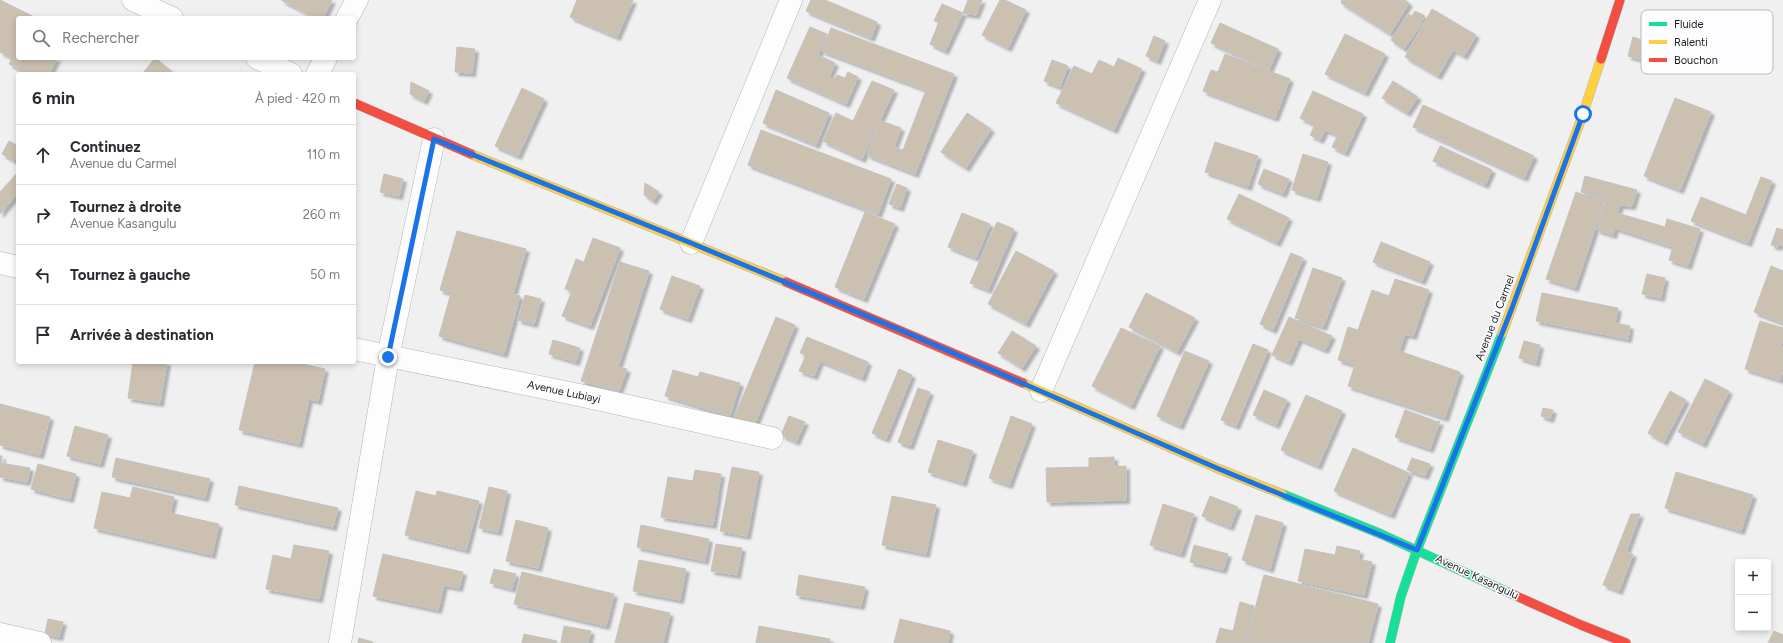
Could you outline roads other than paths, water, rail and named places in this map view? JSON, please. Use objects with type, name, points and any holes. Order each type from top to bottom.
[{"type":"street","points":[[133,0],[168,16]]},
{"type":"street","points":[[348,16],[356,0]]},
{"type":"street","points":[[691,243],[791,0]]},
{"type":"street","points":[[1040,391],[1210,0]]},
{"type":"street","name":"Avenue du Carmel","points":[[1390,643],[1401,596],[1417,550],[1514,300],[1583,114],[1620,0]]},
{"type":"street","points":[[261,60],[287,72]]},
{"type":"street","points":[[318,72],[325,60]]},
{"type":"street","name":"Avenue Kasangulu","points":[[356,104],[434,139],[691,243],[1040,391],[1219,469],[1417,550],[1581,625],[1626,643]]},
{"type":"street","points":[[340,643],[388,357],[434,139]]},
{"type":"street","points":[[0,264],[16,268]]},
{"type":"street","name":"Avenue Lubiayi","points":[[356,349],[579,394],[772,438]]},
{"type":"street","points":[[0,634],[40,643]]}]
